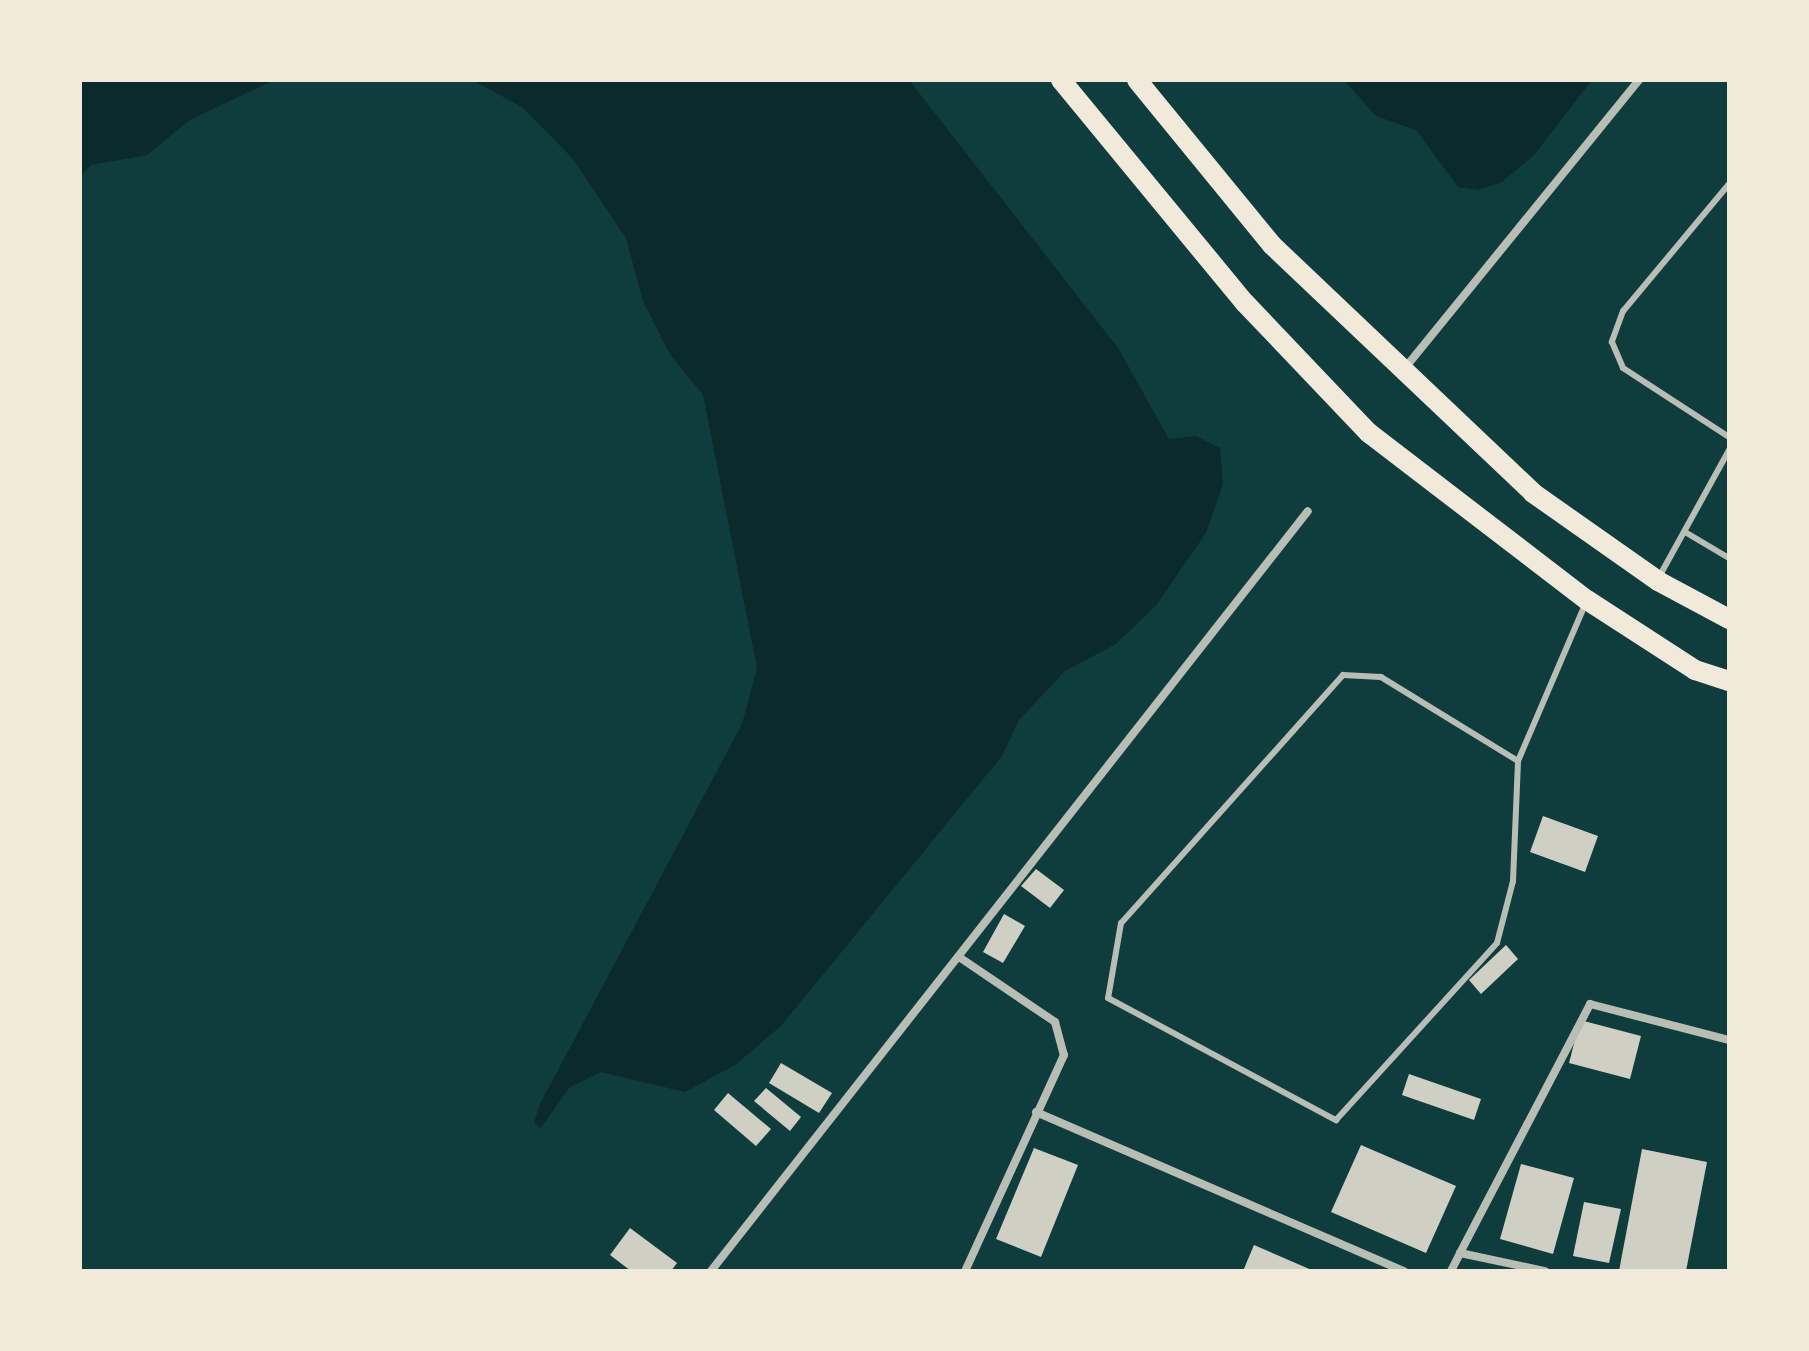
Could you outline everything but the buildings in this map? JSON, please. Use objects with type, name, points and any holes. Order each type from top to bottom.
[{"type":"main road","points":[[1061,80],[1245,303],[1369,433],[1587,600],[1695,670],[1729,681]]},
{"type":"main road","points":[[1137,80],[1272,245],[1533,493],[1658,581],[1729,619]]},
{"type":"street","points":[[1404,370],[1639,80]]},
{"type":"street","points":[[711,1271],[803,1144],[959,957],[1308,511]]},
{"type":"street","points":[[959,957],[1055,1022],[1063,1038],[1064,1055],[965,1271]]},
{"type":"street","points":[[1451,1271],[1590,1004],[1729,1040]]},
{"type":"street","points":[[1036,1112],[1404,1271]]},
{"type":"street","points":[[1460,1253],[1545,1271]]},
{"type":"lane","points":[[1729,184],[1623,311],[1612,342],[1623,368],[1729,437]]},
{"type":"lane","points":[[1658,581],[1729,450]]},
{"type":"lane","points":[[1685,532],[1729,558]]},
{"type":"lane","points":[[1518,761],[1381,677],[1343,675],[1121,923],[1108,998],[1336,1120],[1497,943],[1513,881],[1518,761],[1587,600]]},
{"type":"water","points":[[80,80],[274,80],[190,120],[147,155],[91,165],[80,176]]},
{"type":"water","points":[[472,80],[909,80],[1118,348],[1169,439],[1196,436],[1220,448],[1223,484],[1206,533],[1157,604],[1116,644],[1065,671],[1019,720],[1002,756],[781,1026],[735,1065],[685,1092],[601,1072],[570,1087],[541,1128],[534,1123],[539,1106],[742,724],[757,668],[703,395],[669,353],[643,301],[626,238],[573,159],[522,107]]},
{"type":"water","points":[[1344,80],[1592,80],[1534,155],[1502,182],[1479,190],[1458,187],[1416,130],[1376,116]]}]
